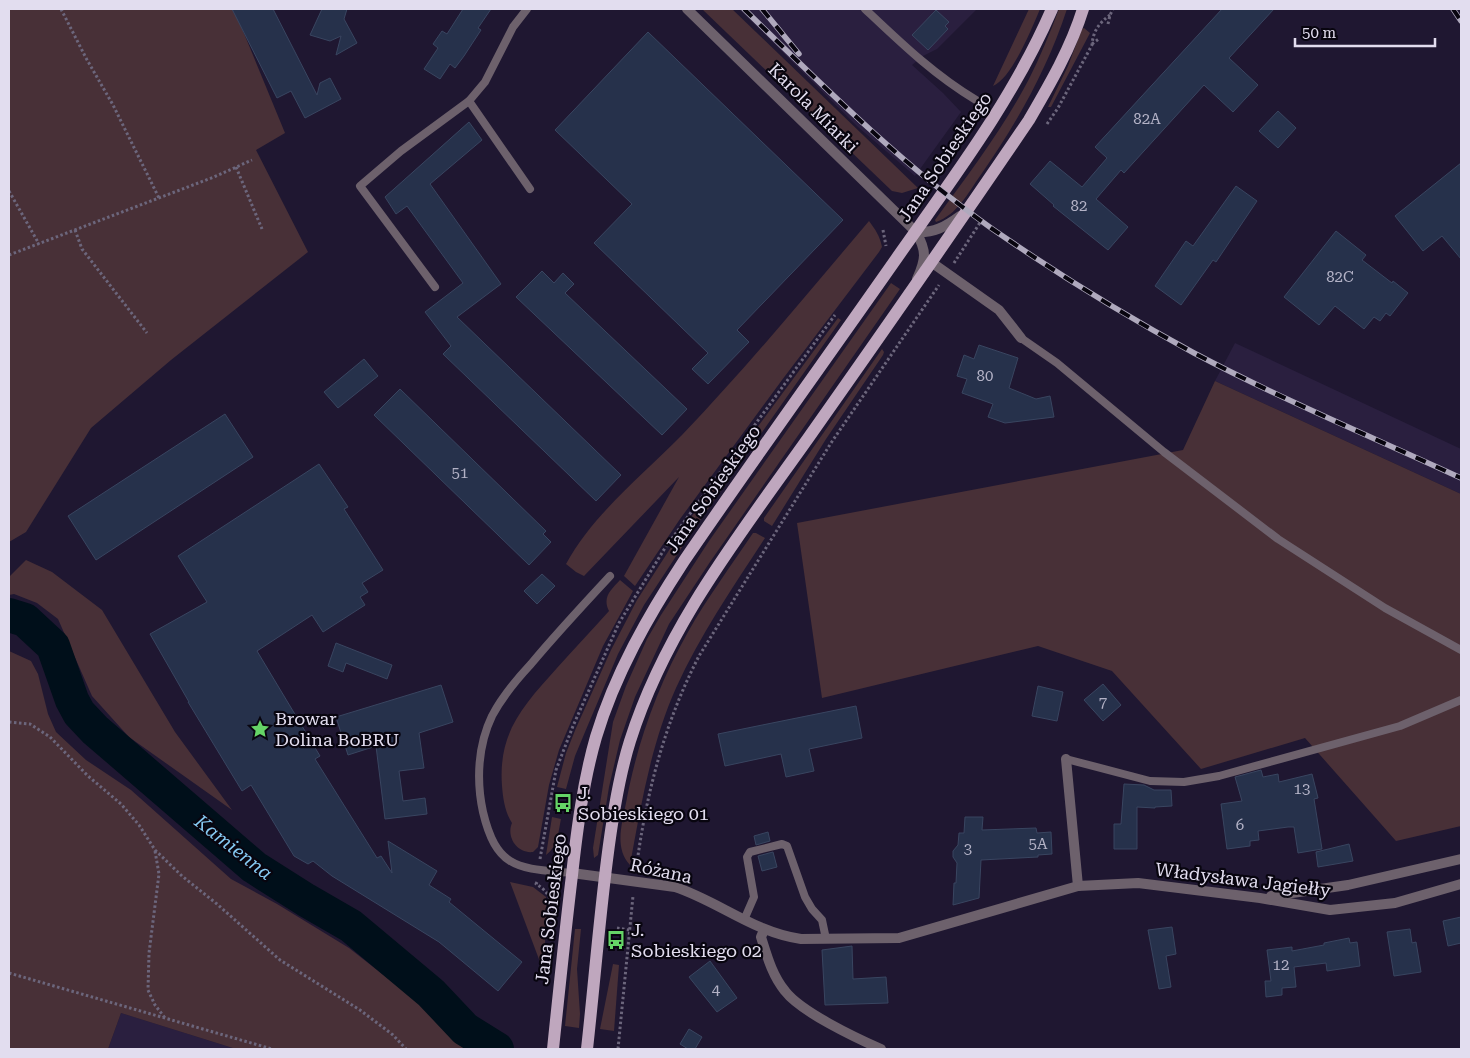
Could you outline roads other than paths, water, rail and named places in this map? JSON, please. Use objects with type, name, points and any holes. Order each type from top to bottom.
[{"type":"main road","name":"Jana Sobieskiego","points":[[553,1049],[575,846],[590,760],[596,736],[617,682],[639,635],[667,587],[697,542],[997,114],[1019,76],[1052,9]]},
{"type":"main road","points":[[587,1049],[612,822],[629,743],[660,662],[696,600],[1029,120],[1053,80],[1083,9]]},
{"type":"street","name":"Karola Miarki","points":[[687,9],[916,232],[924,246],[924,256],[918,276],[910,291]]},
{"type":"street","points":[[916,232],[927,232],[943,228],[961,216],[973,202]]},
{"type":"street","points":[[931,262],[999,310],[1021,338]]},
{"type":"street","points":[[1066,759],[1078,886]]},
{"type":"street","points":[[1260,898],[1348,885],[1461,859]]},
{"type":"street","name":"Różana","points":[[572,873],[674,887],[688,891],[764,930]]},
{"type":"street","name":"Władysława Jagiełły","points":[[764,930],[790,938],[899,938],[1078,886],[1138,883],[1260,898],[1330,910],[1395,902],[1461,884]]},
{"type":"street","points":[[764,930],[761,937],[777,979],[786,992],[801,1006],[854,1037],[881,1049]]},
{"type":"lane","points":[[435,287],[360,186],[401,151],[469,100],[486,82],[513,27],[527,9]]},
{"type":"lane","points":[[865,9],[917,58],[953,86],[976,100]]},
{"type":"lane","points":[[469,100],[530,189]]},
{"type":"lane","points":[[1021,338],[1057,363],[1164,452],[1278,539],[1385,608],[1461,650]]},
{"type":"lane","points":[[572,873],[526,868],[504,858],[490,833],[481,805],[480,751],[493,714],[518,679],[610,576]]},
{"type":"lane","points":[[1066,759],[1150,780],[1184,782],[1219,776],[1400,726],[1461,700]]},
{"type":"lane","points":[[744,920],[754,897],[747,857],[750,852],[782,844],[787,846],[805,897],[812,909],[822,920],[826,939]]},
{"type":"waterway","name":"Kamienna","points":[[9,615],[25,620],[53,646],[72,700],[79,713],[95,730],[254,867],[351,926],[431,993],[465,1029],[497,1049]]},
{"type":"railway","points":[[744,9],[894,151],[991,228],[1040,261],[1116,309],[1194,353],[1293,402],[1461,478]]},
{"type":"railway","points":[[762,9],[799,54]]},
{"type":"railway","points":[[1453,9],[1461,21]]},
{"type":"place","name":"Browar Dolina BoBRU","points":[[260,729]]},
{"type":"place","name":"J. Sobieskiego 01","points":[[563,803]]},
{"type":"place","name":"J. Sobieskiego 02","points":[[616,940]]}]
